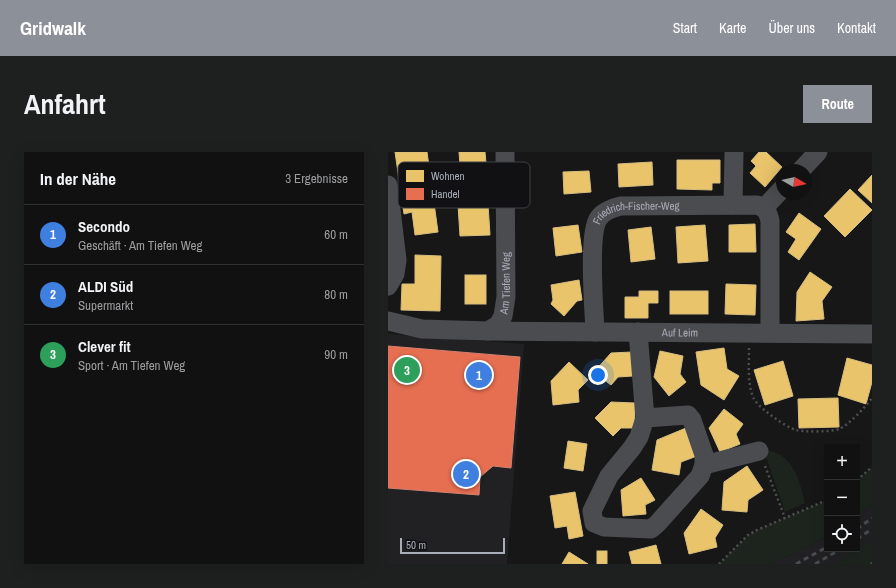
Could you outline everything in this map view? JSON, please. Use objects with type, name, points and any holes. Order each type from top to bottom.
[{"type":"street","name":"Am Tiefen Weg","points":[[505,152],[505,162]]},
{"type":"street","points":[[733,205],[734,152]]},
{"type":"street","points":[[806,164],[818,152]]},
{"type":"street","points":[[388,185],[397,260],[394,274],[388,286]]},
{"type":"street","points":[[770,333],[770,221],[768,212],[764,208],[776,195]]},
{"type":"street","name":"Friedrich-Fischer-Weg","points":[[595,332],[592,239],[598,219],[605,212],[612,208],[621,206],[757,205],[764,208]]},
{"type":"street","name":"Am Tiefen Weg","points":[[488,331],[498,325],[503,316],[506,297],[505,208]]},
{"type":"street","points":[[388,321],[422,329],[488,331]]},
{"type":"street","name":"Auf Leim","points":[[488,331],[872,334]]},
{"type":"street","points":[[638,332],[645,418],[639,437],[609,476],[592,511],[594,523],[604,527],[651,529],[658,524],[700,476],[704,465],[704,454],[692,420],[688,415],[645,418]]},
{"type":"street","points":[[704,465],[759,451]]},
{"type":"path","points":[[748,334],[750,387],[755,401],[778,421],[796,430],[817,432],[839,429],[866,406],[872,398]]},
{"type":"path","points":[[759,451],[785,518]]},
{"type":"path","points":[[860,477],[872,467]]},
{"type":"path","points":[[719,564],[748,535],[824,501]]},
{"type":"shaded area","points":[[388,334],[524,344],[507,564],[388,564]]},
{"type":"shaded area","points":[[764,450],[772,451],[783,456],[788,461],[796,474],[805,503],[785,512]]},
{"type":"shaded area","points":[[872,467],[872,505],[860,513],[860,480],[860,477]]},
{"type":"shaded area","points":[[824,501],[824,537],[810,546],[770,564],[719,564],[748,535]]},
{"type":"shaded area","points":[[872,505],[872,542],[860,549],[860,516],[860,513]]},
{"type":"shaded area","points":[[824,537],[824,552],[855,552],[834,564],[770,564],[810,546]]},
{"type":"shaded area","points":[[872,542],[872,564],[834,564],[855,552],[860,552],[860,549]]},
{"type":"building: Wohnen","points":[[395,152],[427,152],[428,162],[398,162],[398,173]]},
{"type":"building: Wohnen","points":[[459,152],[485,152],[486,162],[460,162]]},
{"type":"building: Wohnen","points":[[759,152],[766,152],[779,164],[776,164],[776,174],[765,187],[750,173],[756,166],[751,161]]},
{"type":"building: Wohnen","points":[[677,160],[720,160],[720,183],[712,183],[712,190],[677,189]]},
{"type":"building: Wohnen","points":[[652,162],[653,185],[619,187],[618,164]]},
{"type":"building: Wohnen","points":[[589,171],[591,192],[564,194],[563,172]]},
{"type":"building: Wohnen","points":[[872,175],[872,203],[858,190]]},
{"type":"building: Wohnen","points":[[850,189],[872,210],[845,237],[824,216]]},
{"type":"building: Wohnen","points":[[403,208],[435,208],[438,232],[415,235],[412,212],[404,214]]},
{"type":"building: Wohnen","points":[[458,208],[488,208],[490,235],[460,236]]},
{"type":"building: Wohnen","points":[[799,213],[821,229],[799,260],[788,252],[796,239],[786,232]]},
{"type":"building: Wohnen","points":[[755,224],[756,252],[729,252],[729,225]]},
{"type":"building: Wohnen","points":[[578,225],[582,252],[556,256],[553,228]]},
{"type":"building: Wohnen","points":[[705,225],[708,261],[678,263],[676,227]]},
{"type":"building: Wohnen","points":[[651,227],[655,259],[631,262],[628,230]]},
{"type":"building: Wohnen","points":[[415,255],[441,256],[440,311],[401,310],[402,284],[415,284]]},
{"type":"building: Wohnen","points":[[810,272],[832,287],[822,301],[824,319],[796,321],[797,292]]},
{"type":"building: Wohnen","points":[[465,275],[486,275],[486,304],[465,304]]},
{"type":"building: Wohnen","points":[[579,280],[582,300],[577,301],[564,316],[551,304],[553,300],[551,285]]},
{"type":"building: Wohnen","points":[[726,284],[756,285],[755,315],[725,314]]},
{"type":"building: Wohnen","points":[[639,291],[658,291],[658,303],[648,303],[648,318],[625,318],[625,297],[639,297]]},
{"type":"building: Wohnen","points":[[670,291],[708,291],[708,314],[670,314]]},
{"type":"building: Wohnen","points":[[724,348],[727,369],[739,376],[724,400],[701,385],[696,352]]},
{"type":"building: Wohnen","points":[[660,351],[683,356],[680,374],[686,382],[669,396],[654,377]]},
{"type":"building: Wohnen","points":[[632,352],[633,376],[618,377],[611,385],[594,372],[611,353]]},
{"type":"building: Wohnen","points":[[847,358],[872,365],[872,382],[866,404],[838,395]]},
{"type":"building: Wohnen","points":[[783,361],[793,396],[765,405],[754,370]]},
{"type":"building: Wohnen","points":[[569,362],[588,380],[578,390],[579,402],[553,405],[551,381]]},
{"type":"building: Wohnen","points":[[838,398],[839,427],[799,428],[798,399]]},
{"type":"building: Wohnen","points":[[611,402],[635,403],[634,428],[621,428],[613,436],[595,418]]},
{"type":"building: Wohnen","points":[[724,409],[743,424],[736,434],[740,444],[720,452],[709,428]]},
{"type":"building: Wohnen","points":[[686,428],[697,456],[681,462],[679,475],[652,470],[657,440]]},
{"type":"building: Wohnen","points":[[568,441],[587,444],[583,471],[564,468]]},
{"type":"building: Wohnen","points":[[747,466],[763,490],[748,500],[747,512],[722,510],[724,482]]},
{"type":"building: Wohnen","points":[[641,478],[655,500],[645,505],[646,514],[623,516],[621,490]]},
{"type":"building: Wohnen","points":[[575,492],[583,536],[569,539],[567,526],[555,528],[550,496]]},
{"type":"building: Wohnen","points":[[701,509],[723,525],[715,538],[717,547],[689,554],[684,533]]},
{"type":"building: Wohnen","points":[[656,545],[661,564],[632,564],[629,552]]},
{"type":"building: Wohnen","points":[[597,551],[607,551],[607,564],[597,564]]},
{"type":"building: Wohnen","points":[[569,552],[588,564],[562,564]]},
{"type":"building: Handel","points":[[388,346],[520,357],[511,468],[493,466],[480,477],[479,495],[388,488]]},
{"type":"railway","points":[[860,527],[872,518]]},
{"type":"railway","points":[[860,537],[872,529]]},
{"type":"railway","points":[[796,564],[824,549]]},
{"type":"railway","points":[[815,564],[836,552]]},
{"type":"place","name":"Clever fit","points":[[407,370]]},
{"type":"place","name":"Secondo","points":[[479,375]]},
{"type":"place","name":"ALDI Süd","points":[[466,474]]}]
